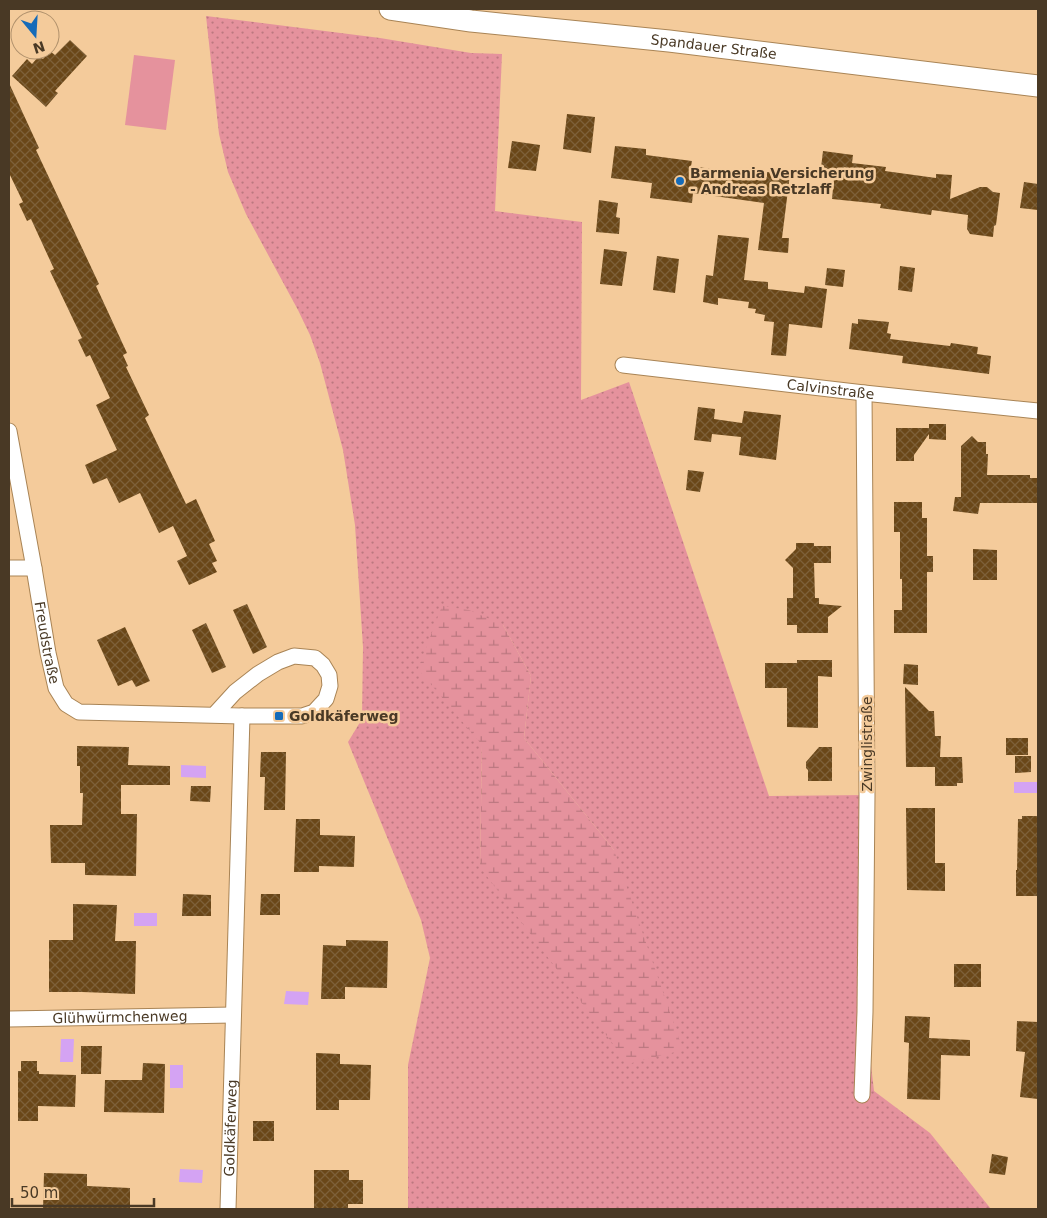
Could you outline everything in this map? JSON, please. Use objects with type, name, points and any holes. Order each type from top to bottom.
[{"type":"main road","name":"Spandauer Straße","points":[[390,9],[530,28],[669,41],[1038,86]]},
{"type":"street","name":"Calvinstraße","points":[[623,365],[1038,411]]},
{"type":"street","name":"Zwinglistraße","points":[[862,1095],[868,794],[864,393]]},
{"type":"street","name":"Freudstraße","points":[[9,431],[48,653],[56,688],[66,704],[79,712],[242,716],[302,716],[314,712],[326,699],[330,686],[329,675],[323,665],[315,658],[294,656],[278,662],[258,674],[235,692],[214,715]]},
{"type":"street","points":[[9,568],[34,568]]},
{"type":"street","name":"Goldkäferweg","points":[[228,1209],[242,716]]},
{"type":"street","name":"Glühwürmchenweg","points":[[9,1019],[233,1015]]},
{"type":"green space","points":[[206,16],[380,38],[471,53],[502,54],[495,211],[582,222],[581,400],[629,382],[769,796],[867,795],[865,1012],[874,1091],[930,1133],[991,1209],[408,1209],[408,1065],[430,958],[421,920],[348,742],[362,719],[363,647],[355,525],[343,450],[320,363],[310,335],[246,214],[228,172],[219,134]],"holes":[[[503,625],[531,676],[524,738],[614,850],[480,867],[482,745]]]},
{"type":"green space","points":[[134,55],[175,60],[166,130],[125,125]]},
{"type":"green space","points":[[442,606],[469,610],[503,625],[531,676],[524,738],[614,850],[683,1050],[628,1064],[480,867],[482,745],[418,669]]},
{"type":"shaded area","points":[[181,765],[206,766],[206,778],[181,777]]},
{"type":"shaded area","points":[[1014,782],[1038,782],[1038,793],[1014,793]]},
{"type":"shaded area","points":[[134,913],[157,913],[157,926],[134,926]]},
{"type":"shaded area","points":[[286,991],[309,992],[308,1005],[284,1004]]},
{"type":"shaded area","points":[[61,1039],[74,1039],[73,1062],[60,1062]]},
{"type":"shaded area","points":[[170,1065],[183,1065],[183,1088],[170,1088]]},
{"type":"shaded area","points":[[180,1169],[203,1170],[202,1183],[179,1182]]},
{"type":"building","points":[[70,40],[87,56],[55,91],[58,93],[46,107],[12,76],[26,60],[32,64],[36,60],[60,60],[60,50]]},
{"type":"building","points":[[9,83],[39,148],[36,150],[99,284],[96,286],[127,353],[123,355],[128,366],[126,367],[149,415],[145,418],[186,504],[196,499],[215,541],[209,544],[217,561],[212,563],[217,572],[189,585],[177,561],[187,556],[173,526],[159,533],[140,493],[119,503],[107,478],[93,484],[85,465],[117,450],[96,405],[110,398],[90,355],[86,357],[78,340],[82,338],[50,271],[54,269],[31,219],[27,221],[19,204],[23,202],[9,173]]},
{"type":"building","points":[[567,114],[595,117],[591,153],[563,149]]},
{"type":"building","points":[[512,141],[540,145],[536,171],[508,168]]},
{"type":"building","points":[[615,146],[646,149],[646,155],[692,161],[691,166],[767,177],[767,172],[790,174],[782,238],[789,238],[788,253],[758,250],[764,203],[693,193],[692,203],[650,198],[652,183],[611,178]]},
{"type":"building","points":[[823,151],[853,155],[852,163],[886,167],[885,171],[936,178],[936,174],[952,175],[950,199],[980,187],[987,187],[993,192],[1000,193],[993,237],[970,234],[967,229],[968,215],[932,210],[931,215],[880,208],[881,204],[832,199],[834,178],[820,176]]},
{"type":"building","points":[[1024,182],[1038,184],[1038,210],[1020,208]]},
{"type":"building","points":[[599,200],[618,203],[616,217],[620,218],[619,234],[596,232]]},
{"type":"building","points":[[718,235],[749,238],[744,280],[768,282],[768,289],[804,293],[805,286],[827,289],[822,328],[789,324],[786,356],[771,355],[774,322],[764,321],[765,315],[755,313],[756,309],[748,308],[749,302],[718,298],[718,305],[703,302],[706,275],[713,276]]},
{"type":"building","points":[[604,249],[627,252],[622,286],[600,284]]},
{"type":"building","points":[[657,256],[679,259],[675,293],[653,290]]},
{"type":"building","points":[[900,266],[915,268],[912,292],[898,290]]},
{"type":"building","points":[[827,268],[845,270],[843,287],[825,285]]},
{"type":"building","points":[[858,319],[889,322],[887,333],[891,334],[890,339],[950,346],[951,343],[978,347],[977,354],[991,356],[989,374],[902,363],[903,356],[849,349],[852,323],[858,324]]},
{"type":"building","points":[[698,407],[715,409],[714,419],[742,423],[744,411],[781,415],[776,460],[739,455],[741,437],[712,434],[711,442],[694,440]]},
{"type":"building","points":[[929,424],[946,424],[946,440],[929,439],[929,434],[914,455],[914,461],[896,461],[896,428],[929,428]]},
{"type":"building","points":[[972,436],[978,442],[986,442],[986,454],[988,454],[987,475],[1030,475],[1030,478],[1038,478],[1038,503],[980,503],[978,514],[953,511],[955,497],[961,497],[961,446]]},
{"type":"building","points":[[688,470],[704,472],[700,492],[686,490]]},
{"type":"building","points":[[894,502],[922,502],[922,518],[927,518],[927,556],[933,556],[933,572],[927,572],[927,633],[894,633],[894,610],[902,610],[902,579],[900,579],[900,532],[894,532]]},
{"type":"building","points":[[796,543],[814,543],[814,546],[831,546],[831,563],[814,563],[815,598],[819,598],[819,604],[842,606],[828,617],[828,633],[797,633],[797,625],[787,625],[787,598],[793,598],[793,568],[785,560],[796,549]]},
{"type":"building","points":[[973,549],[997,550],[997,580],[973,580]]},
{"type":"building","points":[[247,604],[267,647],[253,654],[233,610]]},
{"type":"building","points":[[206,623],[226,667],[212,673],[192,630]]},
{"type":"building","points":[[125,627],[150,681],[136,687],[132,680],[118,686],[97,640]]},
{"type":"building","points":[[797,660],[832,660],[832,677],[818,676],[818,728],[787,727],[787,688],[765,688],[765,663],[797,663]]},
{"type":"building","points":[[904,664],[918,665],[918,685],[903,684]]},
{"type":"building","points":[[905,687],[929,711],[934,711],[935,736],[941,736],[940,757],[962,757],[963,783],[957,783],[957,786],[935,786],[935,767],[906,767]]},
{"type":"building","points":[[1006,738],[1028,738],[1028,755],[1006,755]]},
{"type":"building","points":[[77,746],[129,747],[128,765],[170,766],[170,785],[121,785],[121,814],[137,814],[136,876],[85,875],[85,863],[51,863],[50,825],[82,825],[83,793],[80,793],[80,766],[77,766]]},
{"type":"building","points":[[819,747],[832,747],[832,781],[808,781],[806,762]]},
{"type":"building","points":[[261,752],[286,752],[285,810],[264,810],[265,777],[260,777]]},
{"type":"building","points":[[1015,756],[1031,756],[1031,772],[1015,773]]},
{"type":"building","points":[[191,786],[211,786],[210,802],[190,801]]},
{"type":"building","points":[[906,808],[935,808],[935,863],[945,863],[945,891],[907,890]]},
{"type":"building","points":[[1022,816],[1038,816],[1037,896],[1016,896],[1018,819],[1022,819]]},
{"type":"building","points":[[296,819],[320,819],[320,835],[355,836],[354,867],[319,866],[319,872],[294,872]]},
{"type":"building","points":[[183,894],[211,895],[211,916],[182,916]]},
{"type":"building","points":[[261,894],[280,894],[280,915],[260,915]]},
{"type":"building","points":[[73,904],[117,905],[115,941],[136,941],[135,994],[49,992],[49,940],[73,940]]},
{"type":"building","points":[[346,940],[388,941],[387,988],[345,987],[345,999],[321,999],[323,945],[346,946]]},
{"type":"building","points":[[954,964],[981,964],[981,987],[954,987]]},
{"type":"building","points":[[905,1016],[930,1017],[929,1038],[970,1040],[970,1056],[941,1055],[940,1100],[907,1099],[909,1043],[904,1042]]},
{"type":"building","points":[[1017,1021],[1038,1022],[1038,1099],[1020,1097],[1025,1052],[1016,1051]]},
{"type":"building","points":[[81,1046],[102,1046],[101,1074],[81,1074]]},
{"type":"building","points":[[316,1053],[340,1054],[340,1064],[371,1065],[370,1100],[339,1100],[339,1110],[316,1110]]},
{"type":"building","points":[[21,1061],[37,1061],[37,1071],[39,1071],[39,1074],[76,1075],[75,1107],[38,1106],[38,1121],[18,1121],[18,1071],[21,1071]]},
{"type":"building","points":[[143,1063],[165,1064],[164,1113],[104,1112],[105,1080],[142,1080]]},
{"type":"building","points":[[253,1121],[274,1121],[274,1141],[253,1141]]},
{"type":"building","points":[[992,1154],[1008,1157],[1005,1175],[989,1173]]},
{"type":"building","points":[[314,1170],[349,1170],[349,1180],[363,1180],[363,1204],[348,1204],[348,1209],[314,1209]]},
{"type":"building","points":[[44,1173],[87,1174],[87,1186],[130,1188],[130,1209],[43,1209]]},
{"type":"place","name":"Barmenia Versicherung - Andreas Retzlaff","points":[[680,181]]},
{"type":"place","name":"Goldkäferweg","points":[[279,716]]}]
